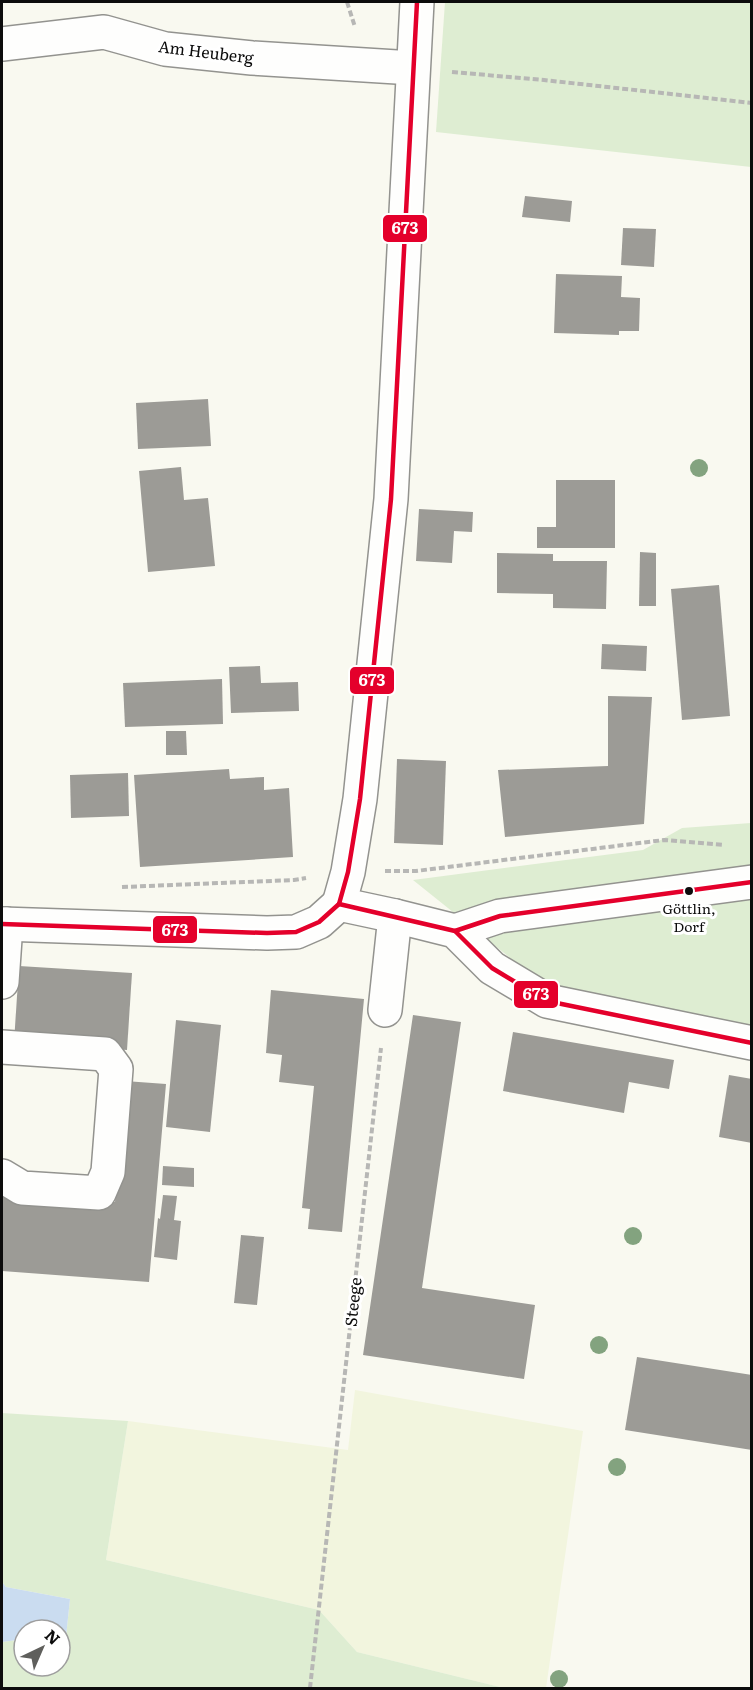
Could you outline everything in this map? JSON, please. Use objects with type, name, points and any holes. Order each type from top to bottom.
[{"type":"street","points":[[2,982],[4,924],[296,932],[319,922],[339,904],[348,872],[360,800],[391,499],[417,2]]},
{"type":"street","name":"Am Heuberg","points":[[2,44],[104,32],[165,49],[252,58],[413,69]]},
{"type":"street","points":[[455,931],[500,916],[752,882]]},
{"type":"street","points":[[339,904],[455,931],[492,968],[547,1001],[752,1043]]},
{"type":"street","points":[[385,1010],[395,916]]},
{"type":"street","points":[[2,1047],[105,1054],[116,1069],[108,1172],[99,1193],[22,1188],[2,1176]]},
{"type":"path","points":[[413,69],[544,80],[752,103]]},
{"type":"path","points":[[118,887],[294,880],[348,872],[416,871],[664,840],[730,845]]},
{"type":"path","name":"Steege","points":[[310,1689],[385,1010]]},
{"type":"green space","points":[[445,2],[751,2],[751,167],[436,132]]},
{"type":"green space","points":[[751,823],[751,1026],[559,988],[524,969],[413,880],[643,850],[682,828]]},
{"type":"green space","points":[[355,1390],[583,1431],[546,1688],[504,1688],[357,1652],[319,1610],[106,1560],[128,1421],[348,1450]]},
{"type":"green space","points":[[2,1413],[128,1421],[106,1560],[319,1610],[357,1652],[504,1688],[2,1688],[2,1642],[12,1641],[12,1678],[72,1678],[72,1618],[68,1618],[70,1599],[6,1587],[2,1582]]},
{"type":"water","points":[[2,1582],[6,1587],[70,1599],[68,1618],[12,1618],[12,1641],[2,1642]]},
{"type":"building","points":[[525,196],[572,201],[570,222],[522,217]]},
{"type":"building","points":[[623,228],[656,229],[654,267],[621,265]]},
{"type":"building","points":[[556,274],[622,276],[621,297],[640,298],[639,331],[619,331],[619,335],[554,333]]},
{"type":"building","points":[[208,399],[211,446],[138,449],[136,403]]},
{"type":"building","points":[[181,467],[184,500],[208,498],[215,566],[148,572],[139,471]]},
{"type":"building","points":[[556,480],[615,480],[615,548],[537,548],[537,527],[556,527]]},
{"type":"building","points":[[419,509],[473,512],[472,532],[454,531],[452,563],[416,561]]},
{"type":"building","points":[[640,552],[656,553],[656,606],[639,606]]},
{"type":"building","points":[[497,553],[553,554],[553,561],[607,561],[606,609],[553,608],[553,594],[497,593]]},
{"type":"building","points":[[719,585],[730,716],[682,720],[671,589]]},
{"type":"building","points":[[602,644],[647,646],[646,671],[601,669]]},
{"type":"building","points":[[260,666],[261,683],[298,682],[299,711],[231,713],[229,667]]},
{"type":"building","points":[[222,679],[223,724],[125,727],[123,683]]},
{"type":"building","points":[[608,696],[652,697],[644,824],[505,837],[498,770],[608,766]]},
{"type":"building","points":[[166,731],[186,731],[187,755],[166,755]]},
{"type":"building","points":[[397,759],[446,761],[443,845],[394,843]]},
{"type":"building","points":[[229,769],[230,779],[264,777],[264,790],[289,788],[293,857],[140,867],[134,775]]},
{"type":"building","points":[[128,773],[129,816],[71,818],[70,775]]},
{"type":"building","points":[[19,966],[132,973],[127,1050],[14,1042]]},
{"type":"building","points":[[271,990],[364,999],[342,1232],[308,1229],[310,1209],[302,1208],[314,1086],[279,1082],[282,1055],[266,1053]]},
{"type":"building","points":[[413,1015],[461,1022],[422,1288],[535,1305],[524,1379],[363,1355]]},
{"type":"building","points":[[176,1020],[221,1025],[210,1132],[166,1127]]},
{"type":"building","points":[[513,1032],[674,1060],[669,1089],[629,1082],[624,1113],[503,1091]]},
{"type":"building","points":[[729,1075],[752,1079],[752,1143],[719,1137]]},
{"type":"building","points":[[125,1081],[166,1084],[149,1282],[2,1271],[2,1194],[115,1202]]},
{"type":"building","points":[[163,1166],[194,1168],[194,1187],[162,1185]]},
{"type":"building","points":[[163,1195],[177,1196],[174,1220],[181,1221],[177,1260],[154,1257]]},
{"type":"building","points":[[241,1235],[264,1237],[257,1305],[234,1303]]},
{"type":"building","points":[[637,1357],[752,1375],[752,1450],[625,1430]]},
{"type":"transit line","name":"673","points":[[339,904],[348,872],[360,799],[391,499],[417,2]]},
{"type":"transit line","name":"673","points":[[455,931],[500,916],[752,882]]},
{"type":"transit line","name":"673","points":[[339,904],[455,931],[492,968],[547,1001],[752,1043]]},
{"type":"transit line","name":"673","points":[[2,924],[296,932],[319,922],[339,904]]},
{"type":"place","name":"Göttlin, Dorf","points":[[689,891]]}]
